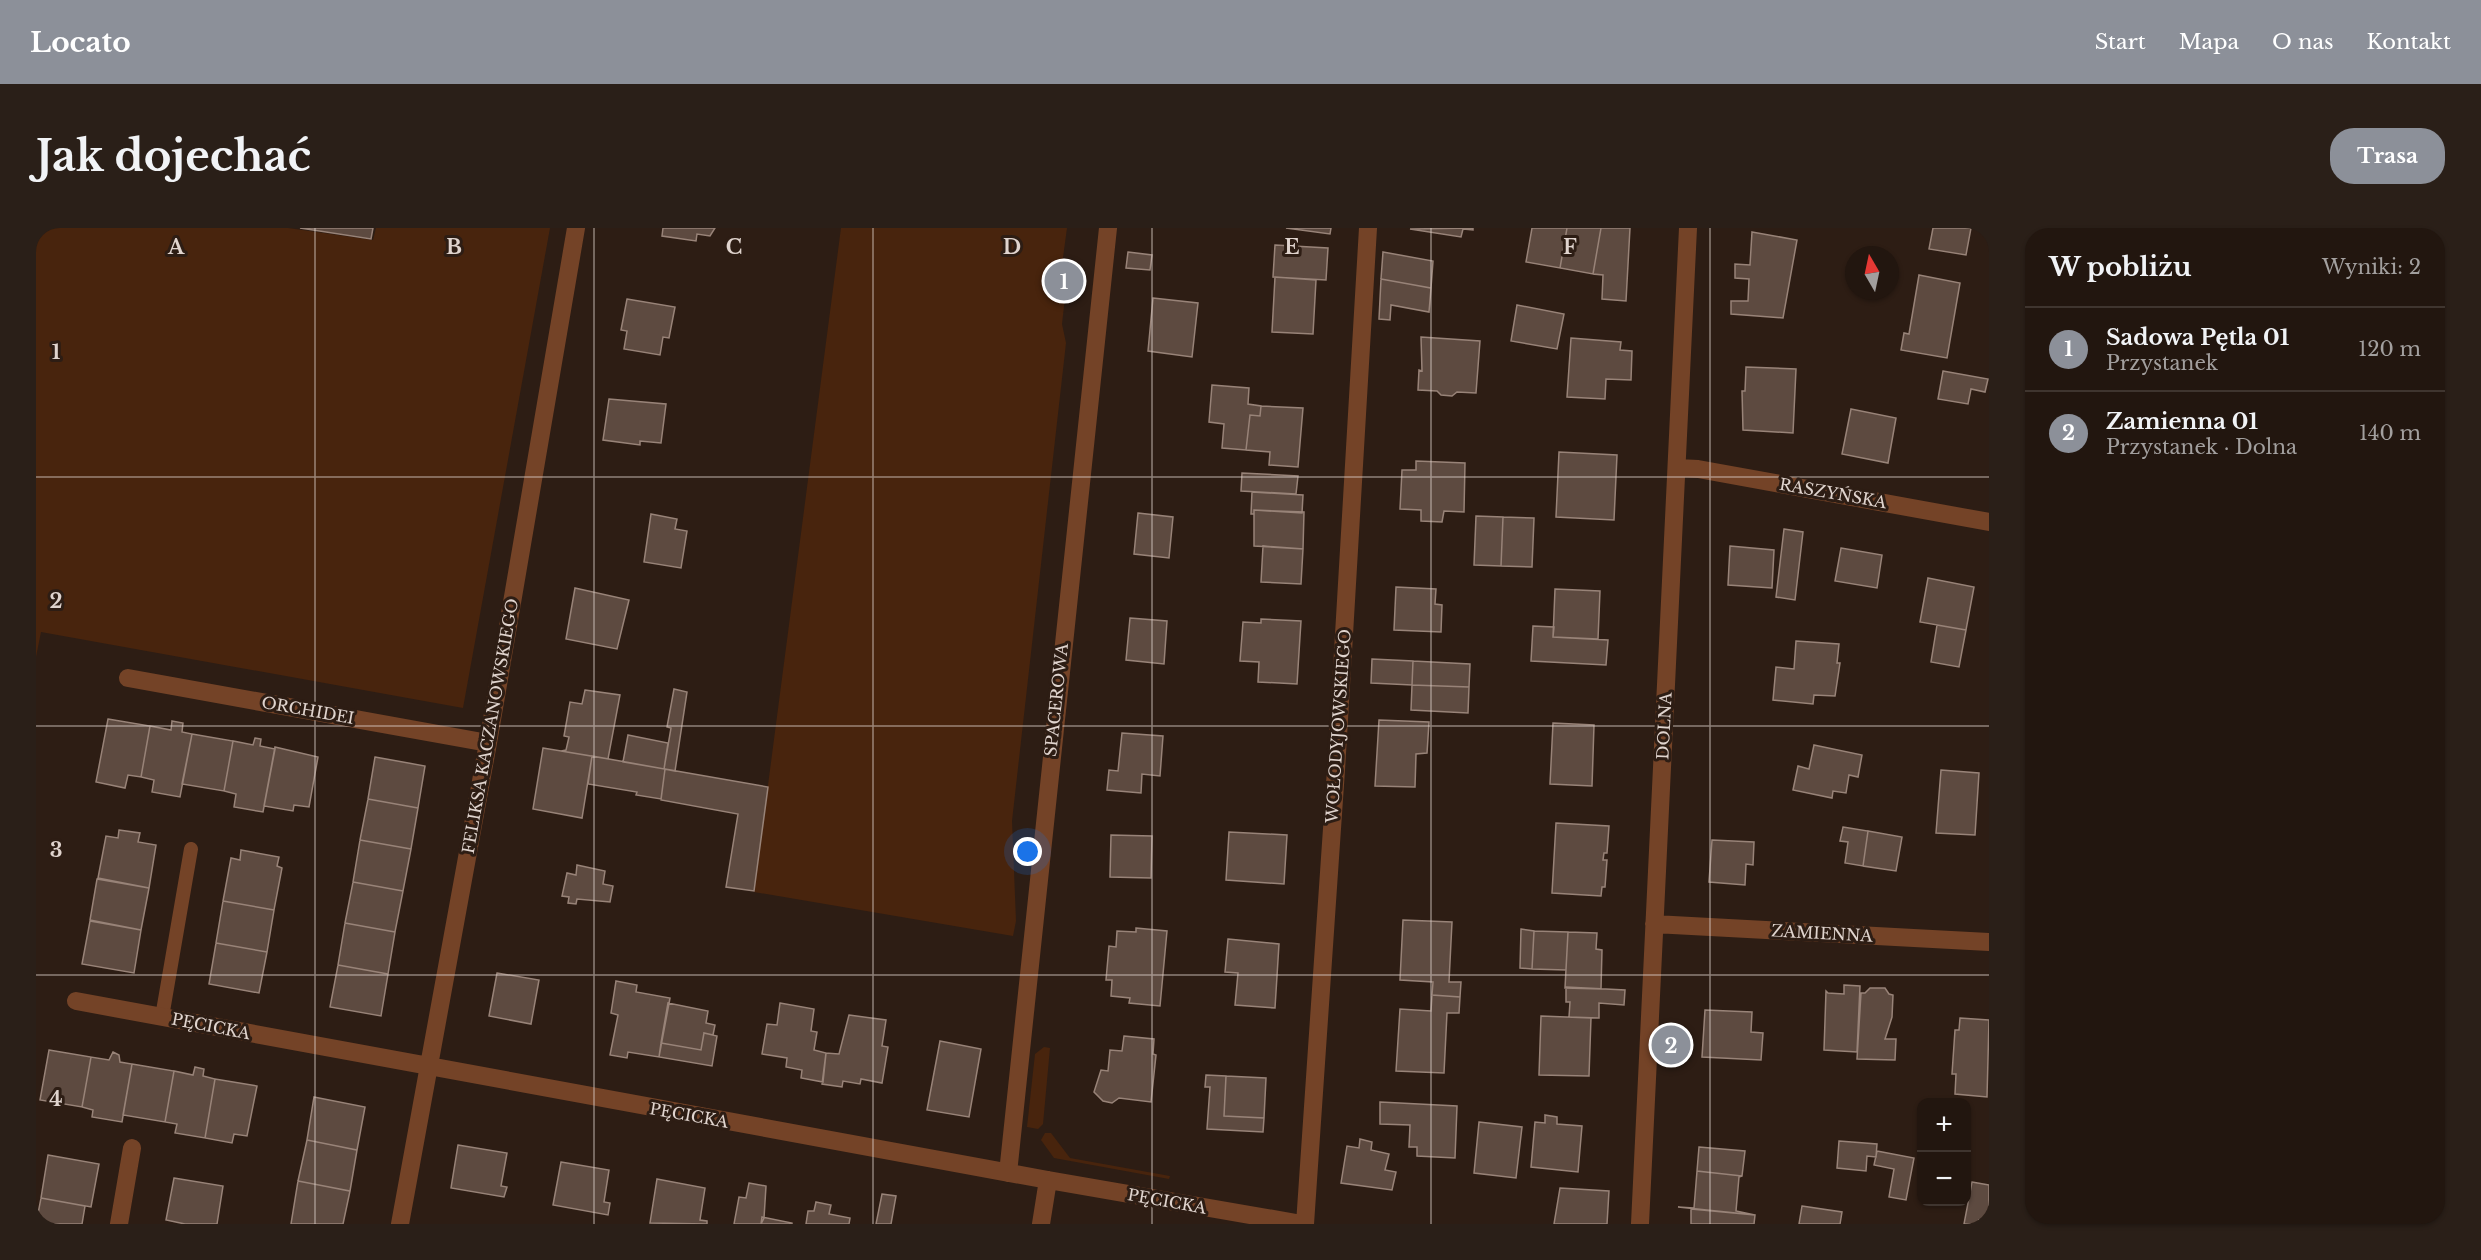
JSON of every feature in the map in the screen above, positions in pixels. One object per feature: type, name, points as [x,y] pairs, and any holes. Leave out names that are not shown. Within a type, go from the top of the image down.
[{"type":"street","name":"FELIKSA KACZANOWSKIEGO","points":[[400,1224],[488,743],[576,228]]},
{"type":"street","name":"SPACEROWA","points":[[1008,1173],[1037,908],[1041,834],[1108,228]]},
{"type":"street","name":"WOŁODYJOWSKIEGO","points":[[1303,1224],[1337,746],[1368,228]]},
{"type":"street","name":"DOLNA","points":[[1640,1224],[1688,228]]},
{"type":"street","name":"RASZYŃSKA","points":[[1677,468],[1698,469],[1989,522]]},
{"type":"street","name":"ORCHIDEI","points":[[128,678],[488,743]]},
{"type":"street","name":"ZAMIENNA","points":[[1654,924],[1989,942]]},
{"type":"street","name":"PĘCICKA","points":[[76,1001],[429,1068],[1303,1224]]},
{"type":"street","points":[[118,1224],[132,1148]]},
{"type":"street","points":[[1041,1224],[1048,1180]]},
{"type":"lane","points":[[162,1017],[191,849]]},
{"type":"shaded area","points":[[36,228],[288,228],[373,240],[376,228],[550,228],[463,708],[41,632],[36,657]]},
{"type":"shaded area","points":[[841,228],[1067,228],[1062,265],[1070,266],[1068,274],[1059,273],[1057,288],[1066,289],[1062,324],[1066,343],[1012,821],[1016,921],[1013,936],[754,892]]},
{"type":"shaded area","points":[[1044,1047],[1050,1048],[1043,1124],[1038,1129],[1027,1127],[1035,1054]]},
{"type":"shaded area","points":[[1045,1133],[1051,1133],[1070,1158],[1170,1176],[1169,1179],[1054,1158],[1041,1140]]},
{"type":"building","points":[[300,228],[373,228],[371,239]]},
{"type":"building","points":[[663,228],[715,228],[710,236],[697,234],[696,241],[662,236]]},
{"type":"building","points":[[1286,228],[1331,228],[1330,234]]},
{"type":"building","points":[[1473,228],[1473,230],[1463,229],[1461,237],[1410,229]]},
{"type":"building","points":[[1532,228],[1567,228],[1560,268],[1526,262]]},
{"type":"building","points":[[1567,228],[1601,228],[1593,274],[1560,268]]},
{"type":"building","points":[[1601,228],[1630,228],[1626,301],[1602,299],[1603,275],[1593,274]]},
{"type":"building","points":[[1933,228],[1971,228],[1966,255],[1929,249]]},
{"type":"building","points":[[1752,232],[1797,240],[1783,318],[1731,314],[1731,301],[1748,301],[1749,279],[1735,278],[1735,264],[1750,265]]},
{"type":"building","points":[[1275,245],[1328,248],[1326,280],[1273,277]]},
{"type":"building","points":[[1128,252],[1152,255],[1150,270],[1126,268]]},
{"type":"building","points":[[1383,252],[1433,261],[1431,288],[1381,279]]},
{"type":"building","points":[[1919,275],[1960,283],[1947,358],[1901,350],[1904,333],[1909,334]]},
{"type":"building","points":[[1275,277],[1316,280],[1313,334],[1272,332]]},
{"type":"building","points":[[1381,279],[1431,288],[1429,312],[1391,305],[1390,320],[1379,319]]},
{"type":"building","points":[[1153,298],[1198,303],[1192,357],[1148,351]]},
{"type":"building","points":[[627,299],[675,307],[669,338],[663,337],[660,355],[624,349],[627,331],[621,330]]},
{"type":"building","points":[[1517,305],[1564,314],[1557,349],[1511,341]]},
{"type":"building","points":[[1421,337],[1480,341],[1476,393],[1457,392],[1452,396],[1441,395],[1437,391],[1418,390],[1419,370],[1422,371]]},
{"type":"building","points":[[1571,338],[1621,342],[1620,350],[1632,351],[1631,380],[1606,379],[1605,399],[1567,397]]},
{"type":"building","points":[[1746,367],[1796,369],[1793,433],[1743,430],[1742,391],[1745,391]]},
{"type":"building","points":[[1943,371],[1988,379],[1985,392],[1971,389],[1968,404],[1938,399]]},
{"type":"building","points":[[1212,385],[1249,388],[1248,404],[1261,406],[1260,416],[1250,415],[1246,450],[1222,448],[1224,424],[1209,422]]},
{"type":"building","points":[[609,399],[666,404],[661,443],[640,441],[640,445],[603,440]]},
{"type":"building","points":[[1261,406],[1303,408],[1298,467],[1269,465],[1270,452],[1246,450],[1250,415],[1260,416]]},
{"type":"building","points":[[1851,409],[1896,418],[1888,463],[1842,454]]},
{"type":"building","points":[[1559,452],[1617,455],[1614,520],[1556,517]]},
{"type":"building","points":[[1416,461],[1465,463],[1464,512],[1444,511],[1442,522],[1421,521],[1421,510],[1400,509],[1402,470],[1416,470]]},
{"type":"building","points":[[1242,473],[1298,476],[1296,494],[1241,491]]},
{"type":"building","points":[[1252,492],[1303,495],[1302,513],[1254,510],[1254,514],[1251,514]]},
{"type":"building","points":[[1254,510],[1304,512],[1303,549],[1254,546]]},
{"type":"building","points":[[1138,513],[1173,517],[1169,558],[1134,554]]},
{"type":"building","points":[[651,514],[677,519],[675,529],[687,531],[681,568],[644,562]]},
{"type":"building","points":[[1476,516],[1503,517],[1501,566],[1474,565]]},
{"type":"building","points":[[1503,517],[1534,518],[1532,567],[1501,566]]},
{"type":"building","points":[[1784,529],[1803,532],[1795,600],[1776,597]]},
{"type":"building","points":[[1263,546],[1303,549],[1301,584],[1261,582]]},
{"type":"building","points":[[1730,546],[1774,550],[1772,588],[1728,585]]},
{"type":"building","points":[[1841,548],[1882,555],[1877,588],[1835,581]]},
{"type":"building","points":[[1928,578],[1974,587],[1966,630],[1920,622]]},
{"type":"building","points":[[1396,587],[1436,589],[1435,604],[1442,605],[1441,632],[1394,630]]},
{"type":"building","points":[[575,588],[629,600],[617,649],[566,639]]},
{"type":"building","points":[[1555,589],[1600,591],[1598,639],[1553,637]]},
{"type":"building","points":[[1130,618],[1167,621],[1164,664],[1126,660]]},
{"type":"building","points":[[1261,619],[1301,621],[1297,684],[1258,682],[1259,662],[1240,661],[1243,622],[1261,623]]},
{"type":"building","points":[[1937,625],[1966,630],[1959,667],[1931,662]]},
{"type":"building","points":[[1533,626],[1554,627],[1553,637],[1608,640],[1606,665],[1531,661]]},
{"type":"building","points":[[1796,641],[1839,644],[1837,663],[1840,663],[1835,696],[1814,695],[1813,704],[1773,700],[1776,667],[1794,669]]},
{"type":"building","points":[[1372,659],[1413,661],[1412,685],[1371,683]]},
{"type":"building","points":[[1413,661],[1470,664],[1469,687],[1412,685]]},
{"type":"building","points":[[1412,685],[1469,687],[1468,713],[1411,710]]},
{"type":"building","points":[[674,689],[687,692],[675,771],[664,769],[671,728],[667,727]]},
{"type":"building","points":[[585,690],[620,695],[608,759],[561,751],[566,750],[569,737],[564,736],[570,702],[582,704]]},
{"type":"building","points":[[108,719],[150,726],[141,777],[128,775],[125,788],[96,782]]},
{"type":"building","points":[[1379,720],[1429,722],[1427,753],[1416,754],[1415,787],[1375,786]]},
{"type":"building","points":[[172,721],[183,723],[182,732],[192,734],[180,797],[152,792],[154,780],[141,777],[150,726],[171,730]]},
{"type":"building","points":[[1553,723],[1594,725],[1592,786],[1550,784]]},
{"type":"building","points":[[1122,733],[1163,736],[1160,776],[1142,774],[1141,793],[1107,790],[1109,770],[1118,771]]},
{"type":"building","points":[[192,734],[233,741],[224,791],[182,784]]},
{"type":"building","points":[[628,735],[668,743],[664,769],[623,762]]},
{"type":"building","points":[[255,738],[261,739],[260,746],[275,749],[263,812],[234,807],[236,794],[224,791],[233,741],[253,745]]},
{"type":"building","points":[[1814,745],[1862,755],[1858,777],[1849,775],[1846,793],[1833,791],[1832,798],[1793,790],[1798,766],[1809,769]]},
{"type":"building","points":[[275,747],[318,757],[309,807],[294,805],[293,811],[264,806]]},
{"type":"building","points":[[543,748],[592,756],[582,818],[533,809]]},
{"type":"building","points":[[592,756],[665,769],[661,799],[636,795],[637,792],[588,784]]},
{"type":"building","points":[[375,757],[425,766],[418,808],[368,799]]},
{"type":"building","points":[[665,769],[768,787],[754,891],[726,887],[738,814],[661,800]]},
{"type":"building","points":[[1941,770],[1979,773],[1975,835],[1936,833]]},
{"type":"building","points":[[368,799],[418,808],[411,849],[360,840]]},
{"type":"building","points":[[1556,823],[1609,826],[1607,853],[1604,853],[1603,860],[1607,860],[1605,887],[1602,887],[1601,896],[1552,893]]},
{"type":"building","points":[[1843,827],[1868,831],[1863,866],[1845,863],[1848,842],[1840,841]]},
{"type":"building","points":[[119,830],[140,833],[138,842],[156,845],[149,888],[98,878],[106,836],[118,838]]},
{"type":"building","points":[[1868,831],[1902,837],[1896,871],[1863,866]]},
{"type":"building","points":[[1229,832],[1287,835],[1284,884],[1226,880]]},
{"type":"building","points":[[1111,835],[1152,836],[1151,878],[1110,877]]},
{"type":"building","points":[[360,840],[411,849],[403,891],[353,882]]},
{"type":"building","points":[[1712,840],[1754,842],[1753,865],[1746,864],[1745,885],[1709,882]]},
{"type":"building","points":[[241,850],[279,857],[277,866],[282,868],[274,910],[223,901],[231,858],[240,860]]},
{"type":"building","points":[[577,865],[605,871],[603,884],[613,886],[610,902],[577,899],[576,904],[568,903],[569,897],[562,896],[567,873],[576,875]]},
{"type":"building","points":[[97,879],[149,888],[141,930],[90,920]]},
{"type":"building","points":[[353,882],[403,891],[395,932],[345,923]]},
{"type":"building","points":[[223,901],[274,910],[267,952],[216,943]]},
{"type":"building","points":[[1403,920],[1452,922],[1449,982],[1461,982],[1460,997],[1432,995],[1433,982],[1400,980]]},
{"type":"building","points":[[90,921],[141,930],[134,973],[82,964]]},
{"type":"building","points":[[345,923],[395,932],[388,974],[338,965]]},
{"type":"building","points":[[1136,928],[1167,931],[1160,1006],[1129,1003],[1130,998],[1111,996],[1112,980],[1106,980],[1109,946],[1116,947],[1117,931],[1136,932]]},
{"type":"building","points":[[1521,929],[1534,931],[1532,969],[1520,968]]},
{"type":"building","points":[[1534,931],[1568,932],[1566,970],[1532,969]]},
{"type":"building","points":[[1568,932],[1597,933],[1596,949],[1602,950],[1601,989],[1565,988]]},
{"type":"building","points":[[1228,939],[1279,944],[1275,1008],[1235,1005],[1238,973],[1225,972]]},
{"type":"building","points":[[216,943],[267,952],[259,993],[209,984]]},
{"type":"building","points":[[338,965],[388,974],[381,1016],[330,1007]]},
{"type":"building","points":[[497,973],[539,980],[531,1024],[489,1016]]},
{"type":"building","points":[[616,981],[637,985],[636,992],[670,998],[659,1057],[628,1052],[627,1058],[610,1055],[618,1015],[611,1013]]},
{"type":"building","points":[[1844,985],[1860,986],[1857,1052],[1824,1050],[1826,991],[1844,994]]},
{"type":"building","points":[[1566,987],[1625,990],[1624,1005],[1599,1003],[1599,1018],[1569,1017],[1570,1002],[1566,1002]]},
{"type":"building","points":[[1870,988],[1885,988],[1889,994],[1893,995],[1892,1017],[1885,1039],[1896,1039],[1895,1060],[1857,1059],[1861,993],[1865,993]]},
{"type":"building","points":[[1432,995],[1460,997],[1459,1013],[1447,1013],[1444,1073],[1396,1071],[1400,1009],[1431,1011]]},
{"type":"building","points":[[668,1003],[708,1011],[706,1023],[715,1025],[713,1035],[704,1033],[701,1050],[661,1043]]},
{"type":"building","points":[[780,1003],[814,1009],[811,1031],[817,1032],[814,1050],[826,1053],[823,1082],[801,1078],[802,1070],[786,1067],[787,1058],[762,1054],[767,1024],[777,1025]]},
{"type":"building","points":[[1705,1010],[1752,1012],[1751,1032],[1763,1033],[1761,1060],[1702,1057]]},
{"type":"building","points":[[849,1015],[886,1020],[882,1046],[888,1047],[882,1083],[861,1079],[860,1084],[843,1081],[842,1087],[822,1084],[826,1053],[839,1054]]},
{"type":"building","points":[[1541,1016],[1591,1018],[1589,1076],[1539,1075]]},
{"type":"building","points":[[1960,1018],[1989,1020],[1987,1097],[1955,1094],[1956,1074],[1952,1074],[1955,1030],[1959,1030]]},
{"type":"building","points":[[704,1033],[717,1036],[712,1066],[659,1057],[661,1043],[701,1050]]},
{"type":"building","points":[[1124,1036],[1154,1039],[1153,1054],[1156,1055],[1151,1102],[1119,1098],[1112,1103],[1103,1101],[1094,1092],[1101,1070],[1108,1071],[1110,1050],[1122,1051]]},
{"type":"building","points":[[940,1041],[981,1049],[969,1117],[927,1110]]},
{"type":"building","points":[[49,1050],[91,1057],[82,1107],[40,1100]]},
{"type":"building","points":[[113,1052],[119,1055],[120,1062],[132,1064],[122,1122],[92,1117],[93,1110],[82,1107],[91,1057],[109,1060]]},
{"type":"building","points":[[132,1064],[174,1071],[165,1122],[123,1115]]},
{"type":"building","points":[[195,1067],[204,1069],[203,1076],[215,1079],[205,1138],[175,1133],[177,1124],[165,1122],[174,1071],[193,1075]]},
{"type":"building","points":[[1206,1075],[1226,1076],[1224,1116],[1264,1118],[1263,1132],[1207,1129],[1210,1087],[1205,1087]]},
{"type":"building","points":[[1226,1076],[1266,1078],[1264,1118],[1224,1116]]},
{"type":"building","points":[[215,1079],[257,1086],[247,1136],[234,1134],[232,1143],[205,1138]]},
{"type":"building","points":[[314,1097],[365,1107],[357,1150],[307,1140]]},
{"type":"building","points":[[1380,1102],[1457,1106],[1455,1158],[1417,1156],[1417,1147],[1409,1147],[1410,1125],[1380,1124]]},
{"type":"building","points":[[1545,1115],[1557,1117],[1557,1124],[1582,1126],[1578,1172],[1531,1167],[1535,1122],[1545,1123]]},
{"type":"building","points":[[1479,1122],[1522,1127],[1516,1178],[1474,1173]]},
{"type":"building","points":[[1360,1139],[1372,1142],[1371,1150],[1389,1154],[1385,1170],[1396,1172],[1392,1190],[1341,1183],[1347,1146],[1359,1148]]},
{"type":"building","points":[[307,1140],[357,1150],[350,1191],[298,1181]]},
{"type":"building","points":[[1839,1141],[1877,1144],[1876,1157],[1867,1156],[1866,1171],[1837,1168]]},
{"type":"building","points":[[458,1145],[507,1153],[501,1186],[507,1187],[504,1197],[451,1188]]},
{"type":"building","points":[[1699,1147],[1745,1151],[1742,1176],[1697,1171]]},
{"type":"building","points":[[1877,1151],[1914,1158],[1906,1200],[1889,1197],[1894,1169],[1874,1165]]},
{"type":"building","points":[[48,1155],[99,1164],[91,1207],[41,1198]]},
{"type":"building","points":[[561,1162],[609,1170],[604,1202],[610,1203],[608,1215],[553,1205]]},
{"type":"building","points":[[1697,1171],[1742,1176],[1739,1177],[1736,1211],[1755,1215],[1678,1207],[1694,1208]]},
{"type":"building","points":[[174,1178],[223,1186],[217,1224],[185,1224],[166,1220]]},
{"type":"building","points":[[657,1179],[705,1188],[700,1220],[707,1221],[707,1224],[650,1223]]},
{"type":"building","points":[[298,1181],[350,1191],[343,1224],[291,1224]]},
{"type":"building","points":[[1972,1182],[1989,1185],[1989,1221],[1979,1220],[1979,1224],[1964,1224],[1967,1206],[1971,1206]]},
{"type":"building","points":[[749,1183],[766,1186],[764,1218],[761,1224],[734,1224],[739,1197],[746,1198]]},
{"type":"building","points":[[1560,1188],[1609,1191],[1607,1224],[1554,1224]]},
{"type":"building","points":[[882,1194],[896,1196],[891,1224],[876,1224]]},
{"type":"building","points":[[41,1198],[85,1206],[82,1224],[36,1224]]},
{"type":"building","points":[[816,1202],[831,1205],[829,1214],[850,1218],[849,1224],[806,1224],[808,1211],[814,1211]]},
{"type":"building","points":[[1802,1206],[1842,1212],[1840,1224],[1799,1224]]},
{"type":"building","points":[[1691,1209],[1755,1215],[1754,1224],[1691,1224]]},
{"type":"building","points":[[762,1217],[792,1223],[792,1224],[761,1224]]},
{"type":"place","name":"Sadowa Pętla 01","points":[[1064,281]]},
{"type":"place","name":"Zamienna 01","points":[[1671,1045]]}]
